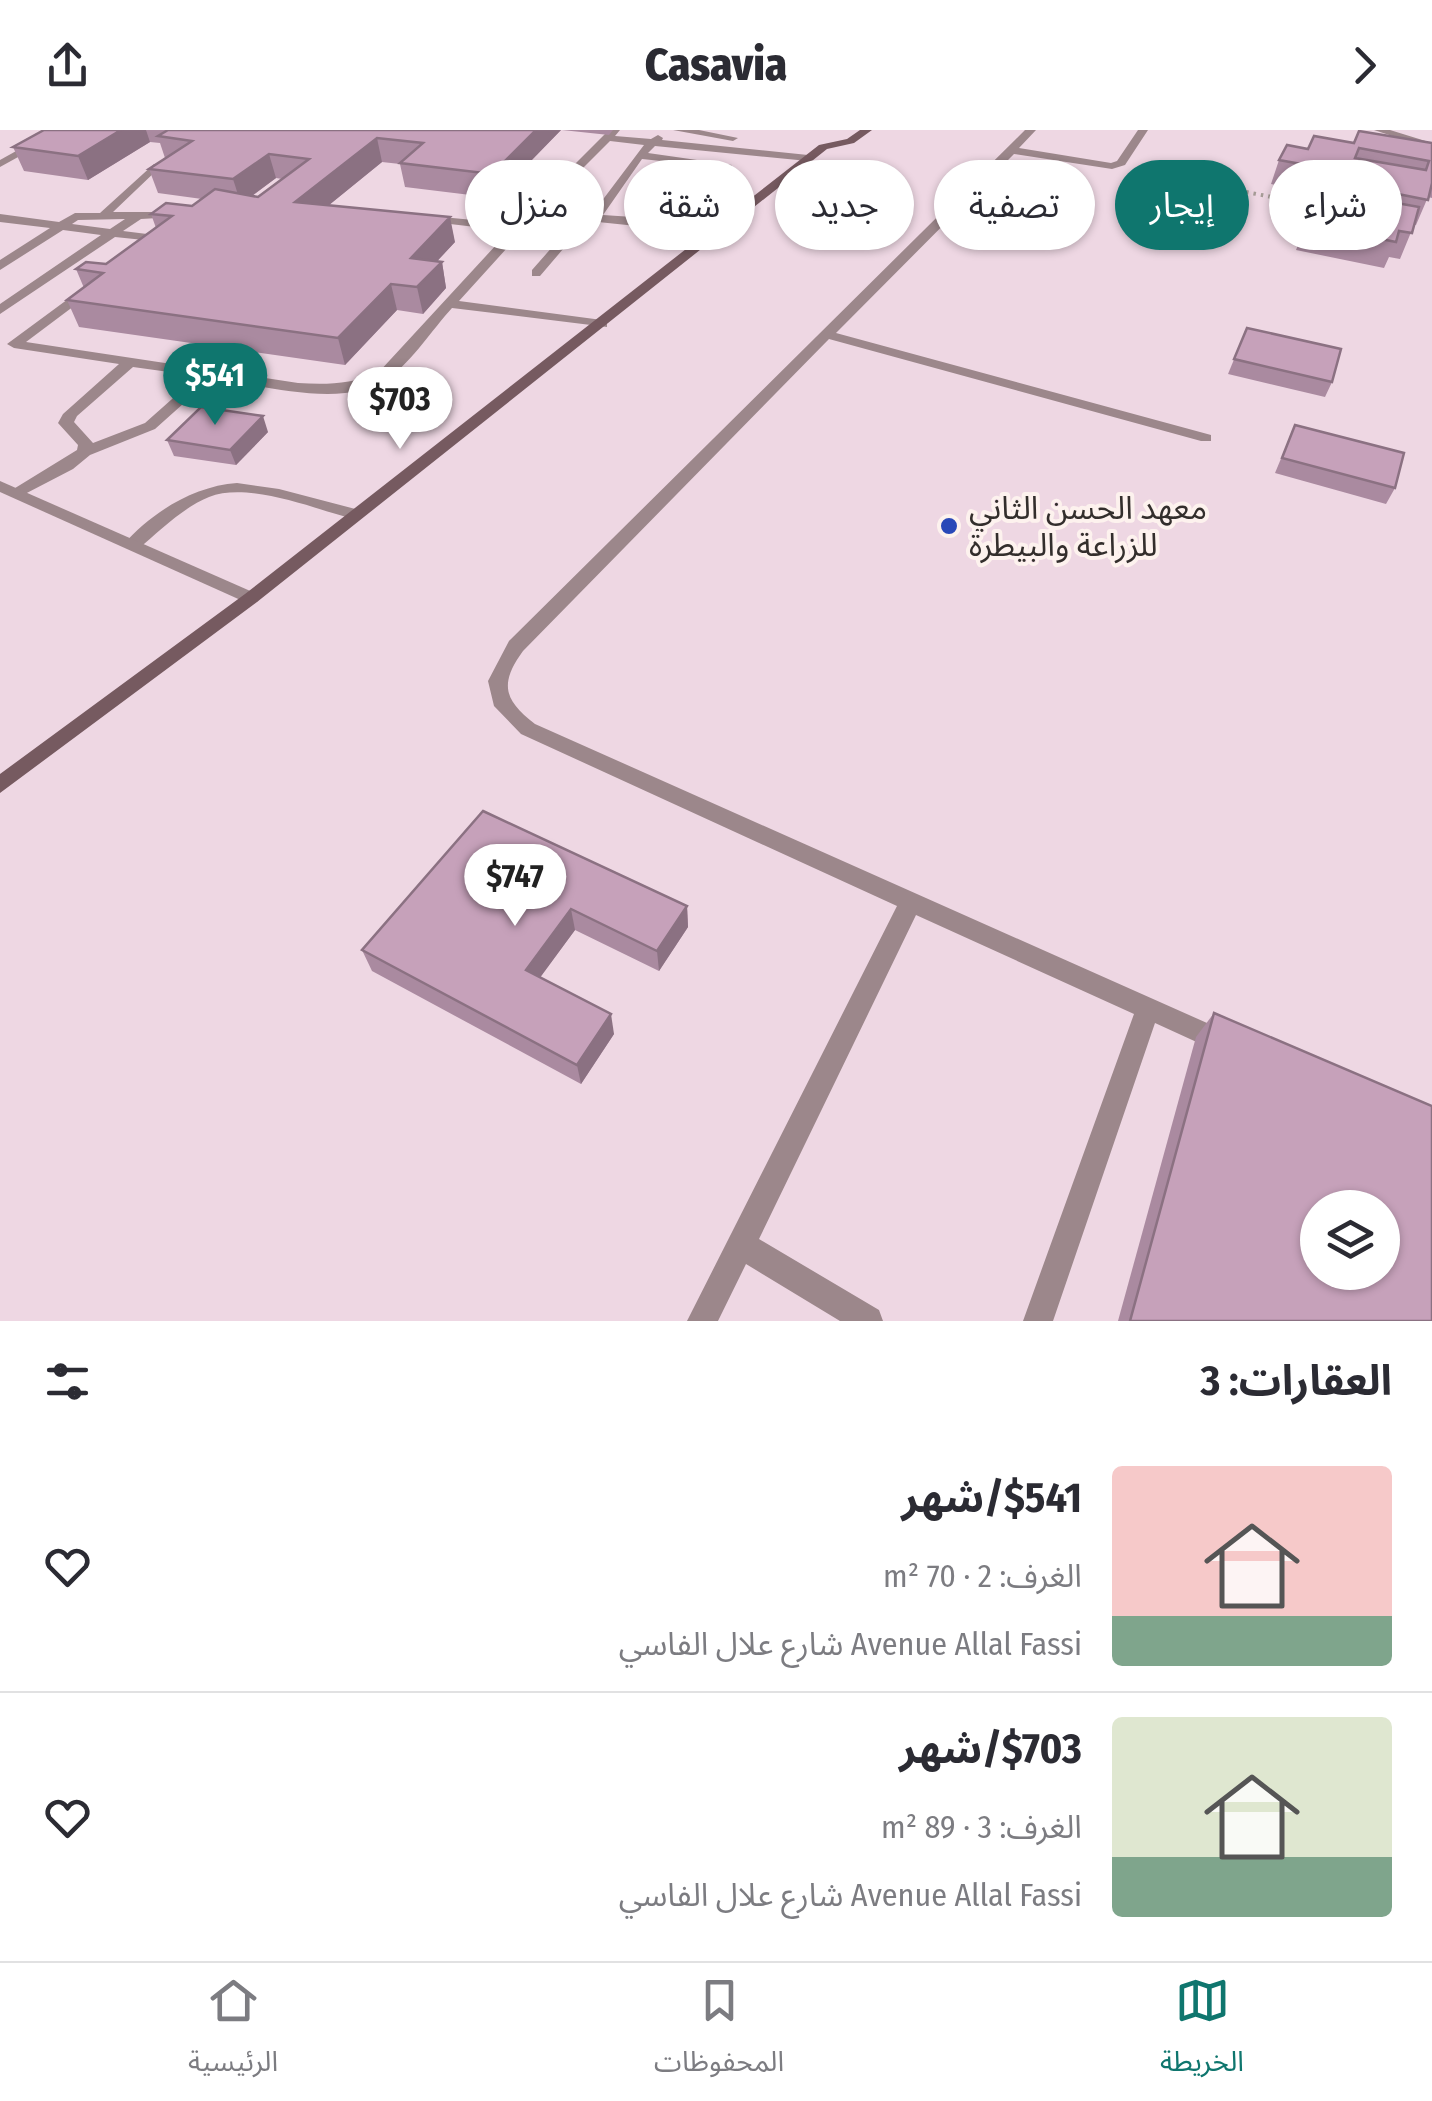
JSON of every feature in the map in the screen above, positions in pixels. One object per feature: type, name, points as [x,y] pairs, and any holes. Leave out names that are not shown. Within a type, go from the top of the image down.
[{"type":"street","points":[[0,150],[36,130]]},
{"type":"street","points":[[0,164],[62,130]]},
{"type":"street","points":[[604,200],[639,156],[667,130]]},
{"type":"street","points":[[678,130],[820,146]]},
{"type":"street","points":[[586,160],[612,134],[652,143],[820,146],[850,140],[866,130]]},
{"type":"street","points":[[1030,130],[828,335],[668,486],[516,646],[503,662],[497,681],[499,700],[510,716],[528,729],[1237,1048]]},
{"type":"street","points":[[1011,150],[1112,166],[1122,163],[1143,130]]},
{"type":"street","points":[[1379,130],[1432,146]]},
{"type":"street","points":[[0,785],[251,598],[602,324],[820,146]]},
{"type":"street","points":[[604,222],[641,226],[667,221],[726,165],[639,156]]},
{"type":"street","points":[[102,216],[154,167]]},
{"type":"street","points":[[0,208],[115,234],[159,239]]},
{"type":"street","points":[[0,310],[140,214]]},
{"type":"street","points":[[0,218],[70,222],[102,216],[186,214],[135,258]]},
{"type":"street","points":[[404,215],[465,222]]},
{"type":"street","points":[[0,266],[70,222]]},
{"type":"street","points":[[14,344],[336,390],[368,384],[384,376],[498,250]]},
{"type":"street","points":[[536,273],[559,250]]},
{"type":"street","points":[[0,353],[105,279]]},
{"type":"street","points":[[452,304],[602,324]]},
{"type":"street","points":[[828,335],[1206,438]]},
{"type":"street","points":[[85,452],[86,444],[66,423],[70,414],[130,362]]},
{"type":"street","points":[[7,489],[67,466],[85,452],[150,426],[209,372]]},
{"type":"street","points":[[132,544],[191,500],[223,488],[256,491],[356,515]]},
{"type":"street","points":[[7,489],[251,598]]},
{"type":"street","points":[[702,1321],[911,902]]},
{"type":"street","points":[[1038,1321],[1148,1008]]},
{"type":"street","points":[[741,1245],[868,1321]]},
{"type":"path","points":[[1112,166],[1269,196]]},
{"type":"shaded area","name":"معهد الحسن الثاني للزراعة والبيطرة","points":[[0,130],[1432,130],[1432,1321],[0,1321]]},
{"type":"building","points":[[44,130],[121,130],[78,156],[13,147]]},
{"type":"building","points":[[168,130],[536,130],[506,160],[465,160],[465,171],[400,163],[423,143],[377,138],[295,202],[450,217],[411,258],[442,262],[417,287],[391,284],[338,338],[67,300],[103,273],[76,269],[86,262],[106,264],[172,216],[151,214],[166,203],[192,206],[215,189],[258,197],[309,159],[269,154],[233,179],[149,169],[192,141],[158,136]]},
{"type":"building","points":[[1359,131],[1432,143],[1428,200],[1402,195],[1402,166],[1426,170],[1429,161],[1359,148],[1355,158],[1367,160],[1279,160],[1287,145],[1308,149],[1314,136],[1354,143]]},
{"type":"building","points":[[1402,204],[1419,207],[1412,233],[1402,231]]},
{"type":"building","points":[[1247,328],[1341,349],[1332,382],[1234,359]]},
{"type":"building","points":[[201,407],[263,416],[230,450],[167,440]]},
{"type":"building","points":[[1295,425],[1404,453],[1395,488],[1282,458]]},
{"type":"building","points":[[483,811],[687,906],[657,951],[571,909],[526,970],[611,1014],[577,1065],[362,950]]},
{"type":"building","points":[[1214,1013],[1432,1106],[1432,1321],[1130,1321]]},
{"type":"place","name":"معهد الحسن الثاني للزراعة والبيطرة","points":[[949,526]]}]
